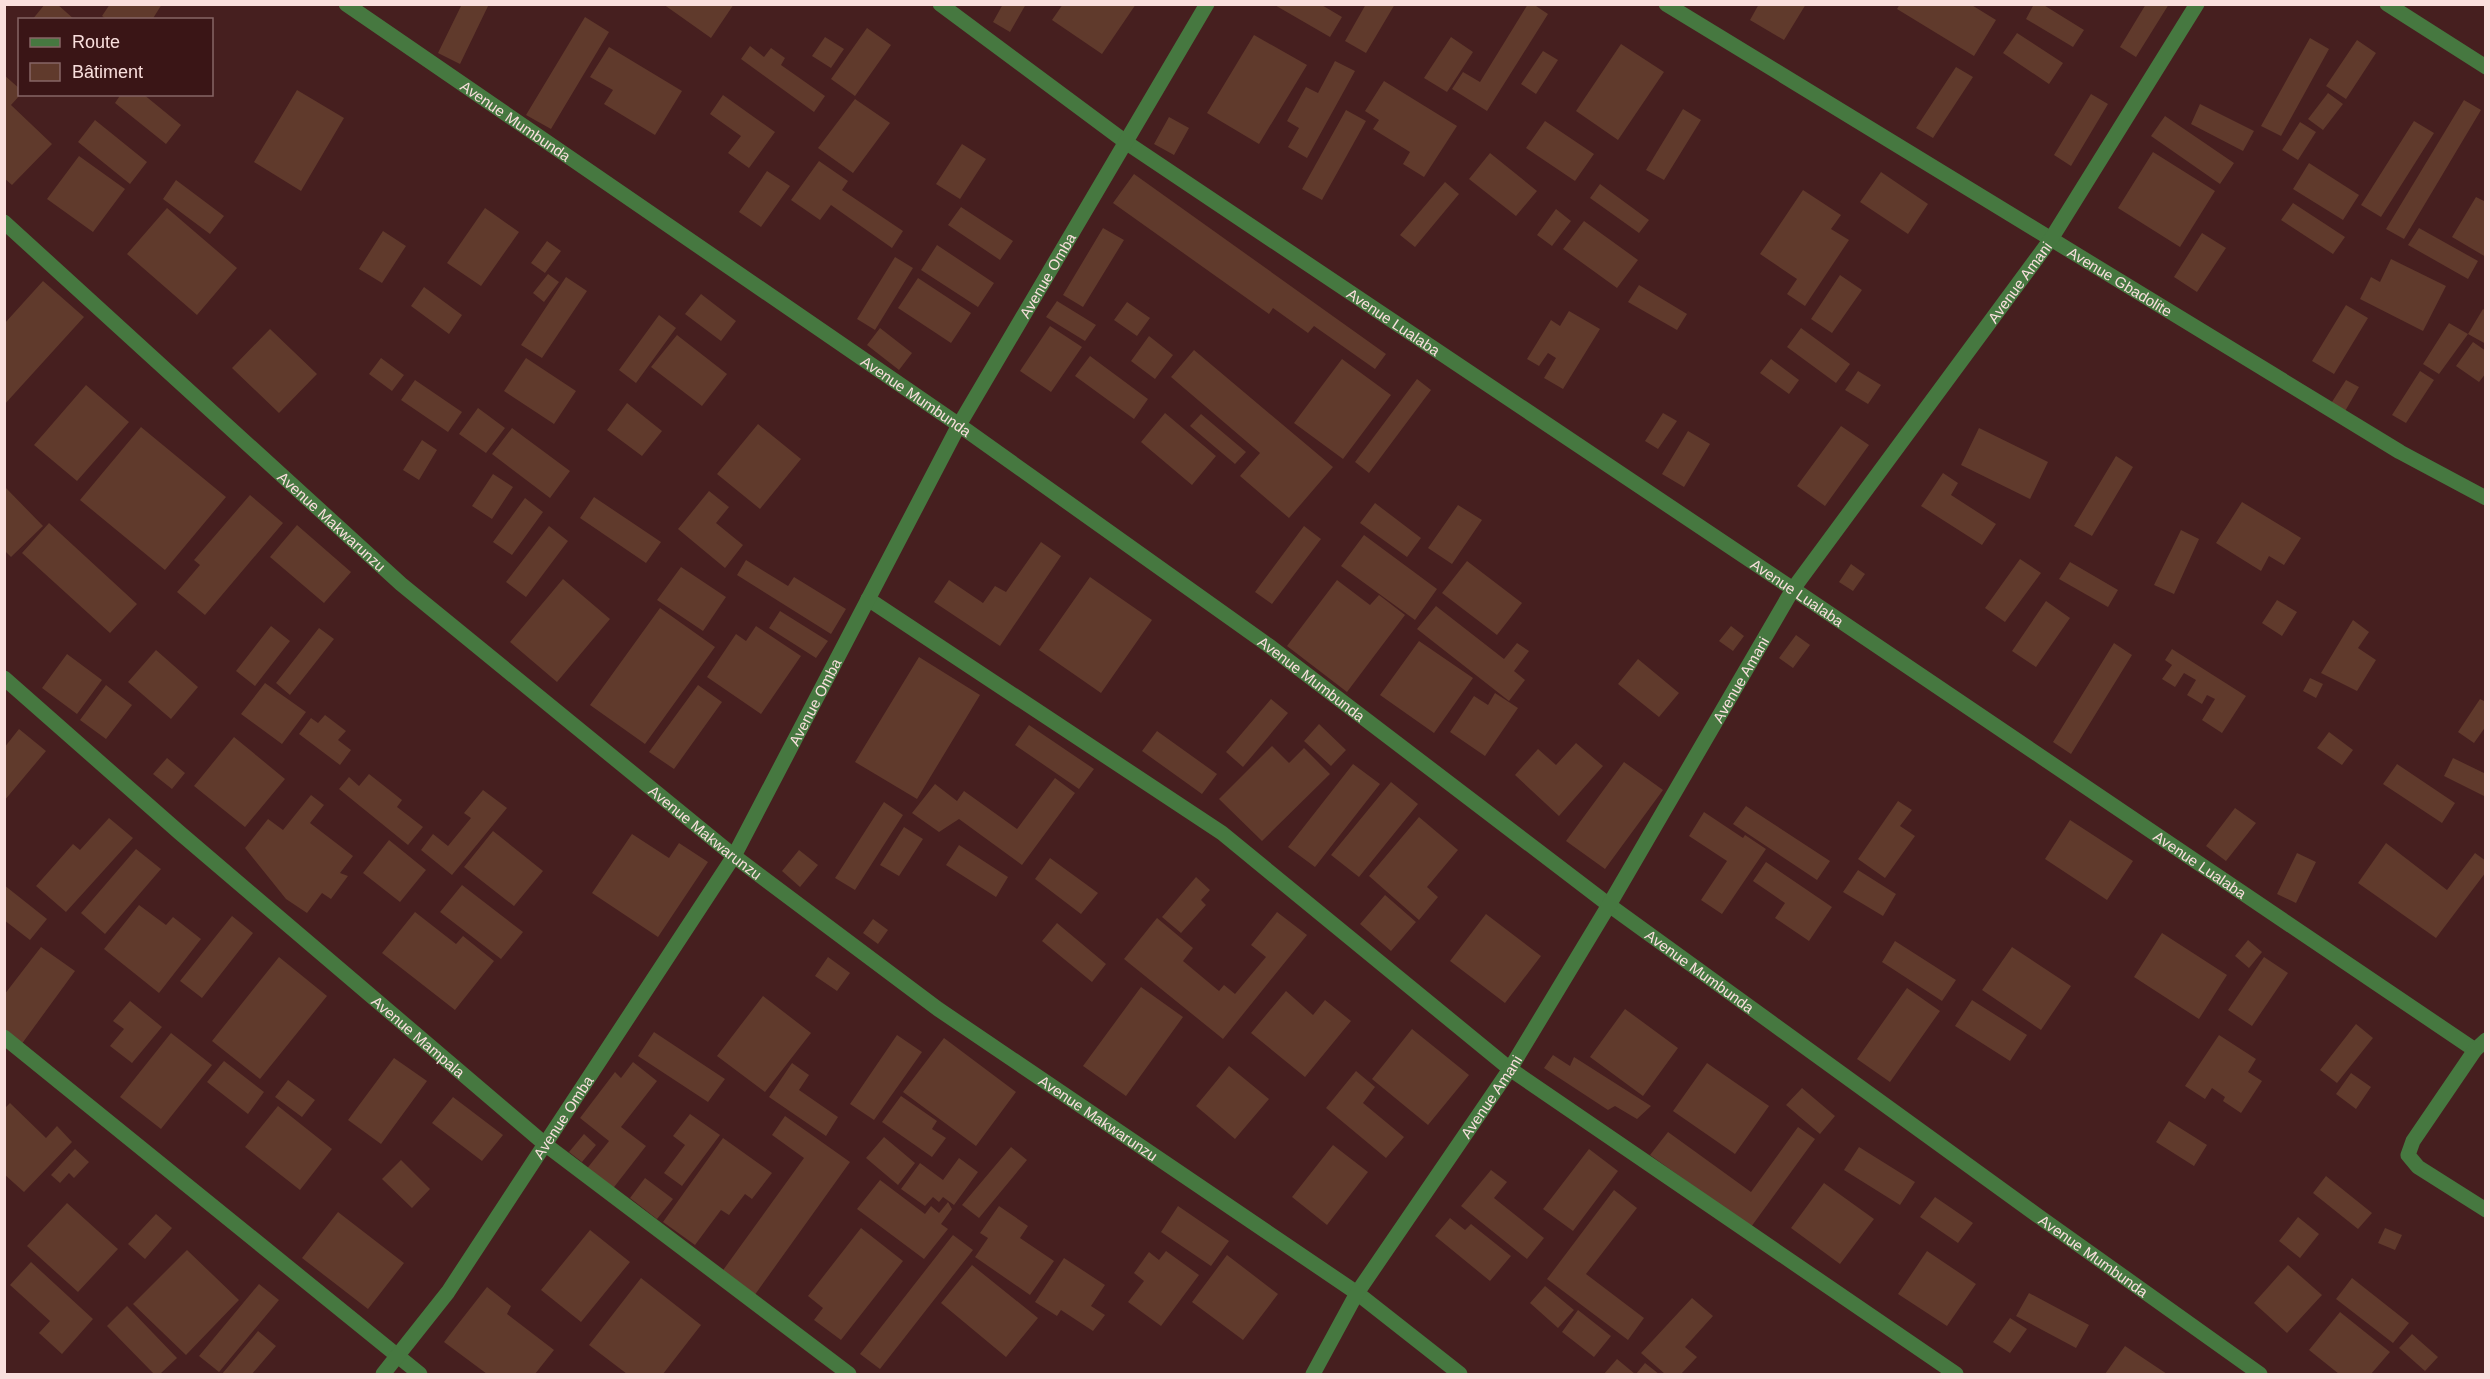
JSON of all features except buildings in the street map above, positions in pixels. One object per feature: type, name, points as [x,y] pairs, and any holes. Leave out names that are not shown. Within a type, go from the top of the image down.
[{"type":"street","name":"Avenue Mumbunda","points":[[346,4],[959,425],[1268,645],[1609,905],[2260,1374]]},
{"type":"street","name":"Avenue Lualaba","points":[[939,4],[1127,143],[2480,1045],[2413,1141],[2408,1155],[2418,1167],[2486,1210]]},
{"type":"street","name":"Avenue Omba","points":[[382,1374],[448,1292],[734,856],[959,425],[1207,4]]},
{"type":"street","name":"Avenue Gbadolite","points":[[1666,4],[2400,452],[2486,498]]},
{"type":"street","name":"Avenue Amani","points":[[1313,1374],[1356,1293],[1510,1069],[1609,905],[1793,589],[2051,239],[2197,4]]},
{"type":"street","points":[[2387,4],[2486,67]]},
{"type":"street","name":"Avenue Makwarunzu","points":[[4,222],[401,585],[734,856],[938,1009],[1356,1293],[1460,1374]]},
{"type":"street","points":[[868,599],[1222,833],[1510,1069],[1956,1374]]},
{"type":"street","name":"Avenue Mampala","points":[[4,678],[546,1145],[849,1374]]},
{"type":"street","points":[[4,1037],[420,1374]]}]
